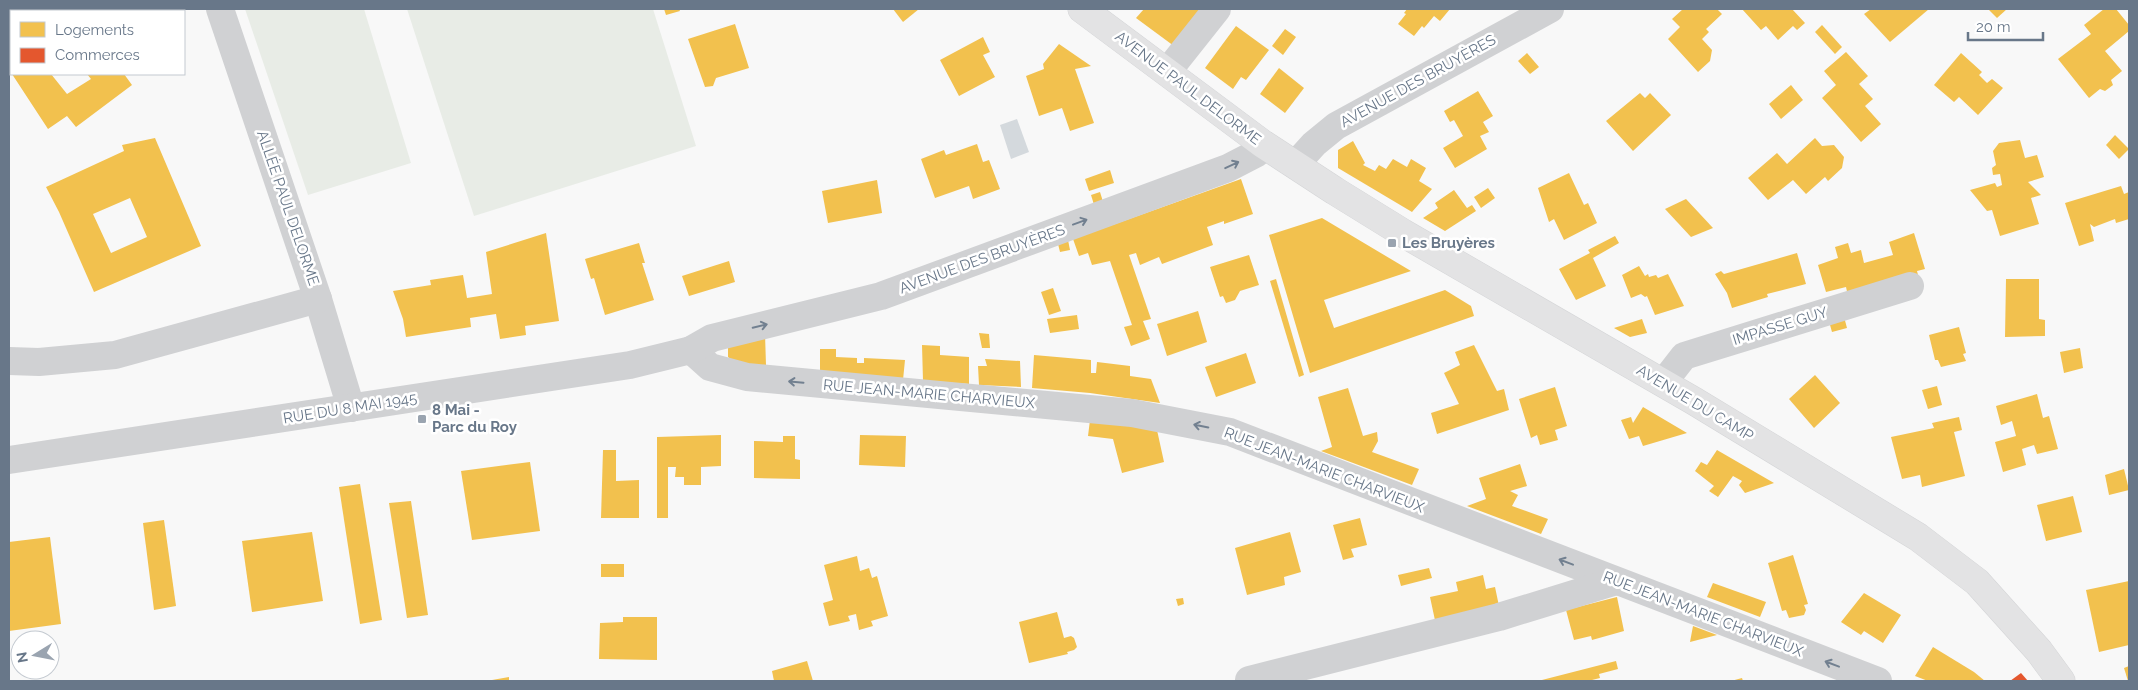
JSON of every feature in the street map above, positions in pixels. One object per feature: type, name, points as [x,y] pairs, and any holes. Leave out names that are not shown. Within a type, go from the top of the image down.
[{"type":"main road","name":"AVENUE PAUL DELORME","points":[[1082,9],[1295,165]]},
{"type":"main road","name":"AVENUE DU CAMP","points":[[1295,165],[1403,234],[1663,383],[1918,538],[1977,582],[2039,651],[2061,681]]},
{"type":"street","name":"ALLÉE PAUL DELORME","points":[[220,9],[318,299],[350,408]]},
{"type":"street","points":[[1167,72],[1217,9]]},
{"type":"street","name":"AVENUE DES BRUYÈRES","points":[[1295,165],[1314,144],[1336,126],[1550,9]]},
{"type":"street","name":"AVENUE DES BRUYÈRES","points":[[690,350],[712,338],[881,296],[1228,168],[1257,153],[1264,144]]},
{"type":"street","name":"IMPASSE GUY","points":[[1663,383],[1684,356],[1910,286]]},
{"type":"street","points":[[9,361],[56,360],[115,355],[318,299]]},
{"type":"street","name":"RUE DU 8 MAI 1945","points":[[9,460],[630,364],[690,350]]},
{"type":"street","name":"RUE JEAN-MARIE CHARVIEUX","points":[[690,350],[710,367],[747,377],[1132,413],[1230,432],[1878,681]]},
{"type":"street","points":[[1249,680],[1499,617],[1616,581]]},
{"type":"shaded area","points":[[245,9],[364,9],[411,163],[308,195]]},
{"type":"shaded area","points":[[407,9],[653,9],[696,146],[474,216]]},
{"type":"shaded area","points":[[1017,119],[1029,152],[1011,159],[1000,125]]},
{"type":"building: Logements","points":[[664,9],[679,9],[680,11],[666,15]]},
{"type":"building: Logements","points":[[893,9],[919,9],[903,22]]},
{"type":"building: Logements","points":[[1144,9],[1210,9],[1178,49],[1136,18]]},
{"type":"building: Logements","points":[[1407,9],[1450,9],[1440,21],[1434,16],[1414,36],[1398,24],[1406,14],[1404,13]]},
{"type":"building: Logements","points":[[1683,9],[1717,9],[1722,14],[1706,29],[1709,32],[1702,39],[1712,50],[1710,61],[1698,72],[1668,39],[1680,27],[1672,19]]},
{"type":"building: Logements","points":[[1742,9],[1792,9],[1805,23],[1797,30],[1793,26],[1778,40],[1766,26],[1761,30]]},
{"type":"building: Logements","points":[[1871,9],[1929,9],[1890,42],[1864,14]]},
{"type":"building: Logements","points":[[1988,9],[2007,9],[1997,18]]},
{"type":"building: Logements","points":[[2104,9],[2116,9],[2129,25],[2129,31],[2105,51],[2122,71],[2111,80],[2113,85],[2105,91],[2100,89],[2089,98],[2058,59],[2091,34],[2084,25]]},
{"type":"building: Logements","points":[[735,24],[749,68],[716,78],[713,86],[705,87],[688,39]]},
{"type":"building: Logements","points":[[1822,25],[1842,47],[1835,54],[1815,32]]},
{"type":"building: Logements","points":[[1236,26],[1269,50],[1246,80],[1241,77],[1233,89],[1205,68]]},
{"type":"building: Logements","points":[[1285,29],[1296,37],[1283,55],[1272,46]]},
{"type":"building: Logements","points":[[983,37],[990,52],[983,55],[995,77],[959,96],[940,60]]},
{"type":"building: Logements","points":[[1059,44],[1091,66],[1075,69],[1094,123],[1070,131],[1062,108],[1039,116],[1026,76],[1044,69],[1043,64]]},
{"type":"building: Logements","points":[[10,46],[10,72],[9,70]]},
{"type":"building: Logements","points":[[1846,52],[1868,76],[1859,84],[1873,99],[1865,106],[1881,124],[1861,142],[1822,98],[1836,85],[1824,71]]},
{"type":"building: Logements","points":[[1527,53],[1539,67],[1530,74],[1518,61]]},
{"type":"building: Logements","points":[[1961,53],[1982,72],[1979,75],[1987,83],[1992,79],[2003,88],[1978,115],[1959,97],[1954,102],[1934,85]]},
{"type":"building: Logements","points":[[1279,68],[1304,88],[1285,113],[1260,94]]},
{"type":"building: Logements","points":[[13,75],[52,75],[67,94],[91,79],[88,75],[125,75],[132,85],[76,127],[67,116],[48,129]]},
{"type":"building: Logements","points":[[1791,85],[1803,100],[1781,119],[1769,104]]},
{"type":"building: Logements","points":[[1478,91],[1493,116],[1483,122],[1489,132],[1480,136],[1487,149],[1455,168],[1443,148],[1463,136],[1454,120],[1450,122],[1444,111]]},
{"type":"building: Logements","points":[[1640,93],[1645,98],[1650,93],[1671,115],[1633,151],[1606,121]]},
{"type":"building: Logements","points":[[2115,135],[2129,149],[2119,159],[2106,145]]},
{"type":"building: Logements","points":[[155,138],[201,246],[94,292],[46,187],[124,151],[122,145]],"holes":[[[130,198],[147,237],[111,253],[93,214]]]},
{"type":"building: Logements","points":[[1815,138],[1822,146],[1834,145],[1844,157],[1842,168],[1828,181],[1825,177],[1806,194],[1793,180],[1768,200],[1748,178],[1777,153],[1787,164]]},
{"type":"building: Logements","points":[[2020,140],[2025,158],[2037,155],[2044,177],[2028,182],[2041,195],[2031,198],[2039,224],[2000,236],[1992,210],[1987,211],[1970,190],[1995,183],[1997,187],[2002,185],[2000,174],[1993,175],[1992,168],[1996,165],[1993,151],[1999,143]]},
{"type":"building: Logements","points":[[1353,141],[1365,163],[1363,165],[1375,171],[1379,165],[1386,169],[1393,159],[1407,167],[1411,159],[1426,168],[1419,181],[1432,189],[1412,212],[1338,168],[1338,150]]},
{"type":"building: Logements","points":[[977,144],[983,162],[989,160],[1000,189],[973,199],[969,186],[935,198],[921,159],[944,150],[946,155]]},
{"type":"building: Logements","points":[[1110,170],[1114,183],[1089,191],[1085,179]]},
{"type":"building: Logements","points":[[1569,173],[1584,205],[1588,203],[1597,223],[1564,240],[1554,219],[1549,222],[1538,188]]},
{"type":"building: Logements","points":[[1241,179],[1253,214],[1224,224],[1224,221],[1207,227],[1213,245],[1162,264],[1159,257],[1140,265],[1136,253],[1129,255],[1151,319],[1143,321],[1150,339],[1131,346],[1124,327],[1132,325],[1110,261],[1092,265],[1088,253],[1079,256],[1073,239]]},
{"type":"building: Logements","points":[[877,180],[882,213],[828,223],[822,191]]},
{"type":"building: Logements","points":[[2121,186],[2124,194],[2129,192],[2129,219],[2116,223],[2115,219],[2094,227],[2090,224],[2094,241],[2079,246],[2065,203]]},
{"type":"building: Logements","points":[[1488,188],[1495,198],[1481,208],[1474,197]]},
{"type":"building: Logements","points":[[1454,190],[1467,208],[1472,205],[1476,211],[1445,231],[1423,218],[1438,208],[1435,203]]},
{"type":"building: Logements","points":[[1100,192],[1104,205],[1095,208],[1091,195]]},
{"type":"building: Logements","points":[[1686,199],[1713,228],[1691,237],[1665,209]]},
{"type":"building: Logements","points":[[1322,218],[1411,271],[1324,300],[1334,328],[1445,290],[1471,306],[1474,316],[1310,373],[1269,235]]},
{"type":"building: Logements","points":[[546,233],[559,321],[525,326],[526,335],[500,339],[496,314],[470,318],[471,327],[406,337],[403,319],[393,291],[431,285],[430,280],[463,275],[467,298],[492,294],[486,252]]},
{"type":"building: Logements","points":[[1914,233],[1925,269],[1917,271],[1918,275],[1848,296],[1846,287],[1826,292],[1818,265],[1838,258],[1835,247],[1848,243],[1851,253],[1861,250],[1864,263],[1893,255],[1889,242]]},
{"type":"building: Logements","points":[[1615,236],[1619,243],[1593,258],[1606,286],[1576,300],[1559,269],[1590,253],[1588,250]]},
{"type":"building: Logements","points":[[1068,240],[1070,250],[1060,252],[1058,244]]},
{"type":"building: Logements","points":[[639,243],[645,263],[642,263],[654,300],[605,315],[594,278],[591,279],[585,259]]},
{"type":"building: Logements","points":[[1797,253],[1806,284],[1767,294],[1768,297],[1732,308],[1727,293],[1715,274],[1721,271],[1724,274]]},
{"type":"building: Logements","points":[[1249,255],[1259,285],[1240,291],[1235,300],[1226,303],[1223,296],[1220,297],[1210,267]]},
{"type":"building: Logements","points":[[729,261],[735,282],[689,296],[682,276]]},
{"type":"building: Logements","points":[[1639,266],[1645,276],[1648,274],[1649,277],[1656,275],[1658,278],[1668,274],[1684,306],[1655,315],[1647,296],[1645,297],[1641,294],[1631,298],[1622,275]]},
{"type":"building: Logements","points":[[1276,279],[1304,375],[1299,377],[1270,281]]},
{"type":"building: Logements","points":[[2006,279],[2039,279],[2039,319],[2045,320],[2045,336],[2005,337]]},
{"type":"building: Logements","points":[[1053,288],[1061,311],[1049,315],[1041,292]]},
{"type":"building: Logements","points":[[1198,311],[1207,342],[1167,356],[1157,324]]},
{"type":"building: Logements","points":[[1843,313],[1847,328],[1832,332],[1828,318]]},
{"type":"building: Logements","points":[[1077,315],[1079,329],[1050,333],[1047,319]]},
{"type":"building: Logements","points":[[1642,319],[1647,333],[1630,337],[1614,328]]},
{"type":"building: Logements","points":[[1959,327],[1966,353],[1963,354],[1966,361],[1941,367],[1938,360],[1935,360],[1929,335]]},
{"type":"building: Logements","points":[[765,333],[766,366],[734,362],[728,357],[728,345]]},
{"type":"building: Logements","points":[[979,333],[989,334],[990,348],[982,348]]},
{"type":"building: Logements","points":[[922,345],[940,346],[940,355],[969,357],[969,384],[923,381]]},
{"type":"building: Logements","points":[[1474,345],[1497,391],[1504,389],[1509,410],[1437,434],[1431,413],[1459,404],[1444,373],[1460,365],[1455,352]]},
{"type":"building: Logements","points":[[2080,348],[2083,368],[2064,373],[2060,352]]},
{"type":"building: Logements","points":[[820,349],[836,349],[836,357],[857,358],[857,363],[864,363],[864,358],[905,360],[903,380],[820,374]]},
{"type":"building: Logements","points":[[1246,353],[1256,383],[1216,397],[1205,367]]},
{"type":"building: Logements","points":[[1034,355],[1091,360],[1091,373],[1096,373],[1097,362],[1130,366],[1130,376],[1151,379],[1160,403],[1090,393],[1032,388]]},
{"type":"building: Logements","points":[[985,359],[1020,361],[1021,387],[979,385],[978,366],[987,366]]},
{"type":"building: Logements","points":[[1815,375],[1840,403],[1814,428],[1789,399]]},
{"type":"building: Logements","points":[[1937,386],[1942,405],[1928,409],[1922,390]]},
{"type":"building: Logements","points":[[1555,387],[1567,426],[1555,430],[1558,440],[1540,445],[1537,435],[1531,438],[1519,399]]},
{"type":"building: Logements","points":[[1348,388],[1363,436],[1377,432],[1378,441],[1372,452],[1419,469],[1412,485],[1321,451],[1332,447],[1318,397]]},
{"type":"building: Logements","points":[[2037,394],[2043,418],[2049,416],[2058,449],[2037,454],[2034,445],[2022,449],[2026,465],[2003,472],[1995,442],[2016,436],[2012,421],[2001,425],[1996,406]]},
{"type":"building: Logements","points":[[1643,407],[1687,433],[1643,446],[1639,436],[1629,439],[1621,420],[1631,417],[1633,423]]},
{"type":"building: Logements","points":[[1959,417],[1962,430],[1954,432],[1965,476],[1922,487],[1920,475],[1902,479],[1891,437],[1934,428],[1932,423]]},
{"type":"building: Logements","points":[[1090,420],[1157,430],[1164,462],[1122,473],[1113,439],[1088,436]]},
{"type":"building: Logements","points":[[721,435],[721,466],[701,467],[701,485],[684,485],[684,477],[675,477],[676,467],[668,467],[668,518],[657,518],[657,437]]},
{"type":"building: Logements","points":[[860,435],[906,436],[905,467],[859,465]]},
{"type":"building: Logements","points":[[783,436],[795,436],[795,459],[800,460],[800,479],[754,478],[754,441],[783,442]]},
{"type":"building: Logements","points":[[603,450],[616,450],[616,481],[639,480],[639,518],[601,518]]},
{"type":"building: Logements","points":[[1717,450],[1774,483],[1745,493],[1739,485],[1742,481],[1733,476],[1718,497],[1709,491],[1714,486],[1695,471],[1701,462],[1707,465]]},
{"type":"building: Logements","points":[[530,462],[540,531],[472,540],[461,471]]},
{"type":"building: Logements","points":[[1520,464],[1527,486],[1510,491],[1518,495],[1512,506],[1548,519],[1541,534],[1467,506],[1486,499],[1479,478]]},
{"type":"building: Logements","points":[[2124,469],[2129,490],[2109,495],[2105,475]]},
{"type":"building: Logements","points":[[360,484],[382,620],[360,624],[339,487]]},
{"type":"building: Logements","points":[[2073,496],[2082,532],[2046,541],[2037,505]]},
{"type":"building: Logements","points":[[411,501],[428,615],[407,618],[389,503]]},
{"type":"building: Logements","points":[[1360,518],[1367,545],[1351,549],[1354,557],[1343,560],[1333,525]]},
{"type":"building: Logements","points":[[164,520],[176,606],[154,610],[143,523]]},
{"type":"building: Logements","points":[[312,532],[323,601],[252,612],[242,541]]},
{"type":"building: Logements","points":[[1290,532],[1301,572],[1284,577],[1285,585],[1247,595],[1235,548]]},
{"type":"building: Logements","points":[[50,537],[61,624],[9,631],[9,542]]},
{"type":"building: Logements","points":[[1793,555],[1808,604],[1804,605],[1806,610],[1804,615],[1789,618],[1786,610],[1782,611],[1768,563]]},
{"type":"building: Logements","points":[[857,556],[860,571],[869,568],[872,578],[877,576],[888,616],[871,621],[873,626],[859,630],[856,614],[848,616],[850,621],[829,626],[823,603],[833,600],[824,565]]},
{"type":"building: Logements","points":[[601,564],[624,564],[624,577],[601,577]]},
{"type":"building: Logements","points":[[1429,568],[1432,578],[1401,586],[1398,575]]},
{"type":"building: Logements","points":[[1483,575],[1486,589],[1495,587],[1499,606],[1436,625],[1430,597],[1458,591],[1456,582]]},
{"type":"building: Logements","points":[[2129,581],[2129,645],[2099,652],[2086,590]]},
{"type":"building: Logements","points":[[1713,583],[1766,602],[1760,617],[1707,597]]},
{"type":"building: Logements","points":[[1864,593],[1901,615],[1883,643],[1864,631],[1861,635],[1841,622]]},
{"type":"building: Logements","points":[[1617,597],[1624,631],[1592,640],[1591,636],[1574,640],[1566,610]]},
{"type":"building: Logements","points":[[1183,598],[1184,604],[1178,606],[1176,599]]},
{"type":"building: Logements","points":[[1057,612],[1064,638],[1071,636],[1074,638],[1077,647],[1067,652],[1068,654],[1029,663],[1019,622]]},
{"type":"building: Logements","points":[[623,617],[657,617],[657,660],[599,659],[600,623],[623,622]]},
{"type":"building: Logements","points":[[1693,626],[1717,635],[1690,642]]},
{"type":"building: Logements","points":[[1933,647],[1974,672],[1985,681],[1928,681],[1915,676]]},
{"type":"building: Logements","points":[[807,661],[813,681],[774,681],[772,671]]},
{"type":"building: Logements","points":[[1616,661],[1618,669],[1599,674],[1600,678],[1588,681],[1538,681]]},
{"type":"building: Logements","points":[[2129,666],[2129,681],[2128,681],[2124,668]]},
{"type":"building: Logements","points":[[509,677],[509,681],[492,681],[492,680]]},
{"type":"building: Logements","points":[[1742,678],[1743,681],[1731,681]]},
{"type":"building: Commerces","points":[[2021,673],[2028,681],[2010,681]]},
{"type":"place","name":"Les Bruyères","points":[[1392,243]]},
{"type":"place","name":"8 Mai - Parc du Roy","points":[[422,419]]}]
